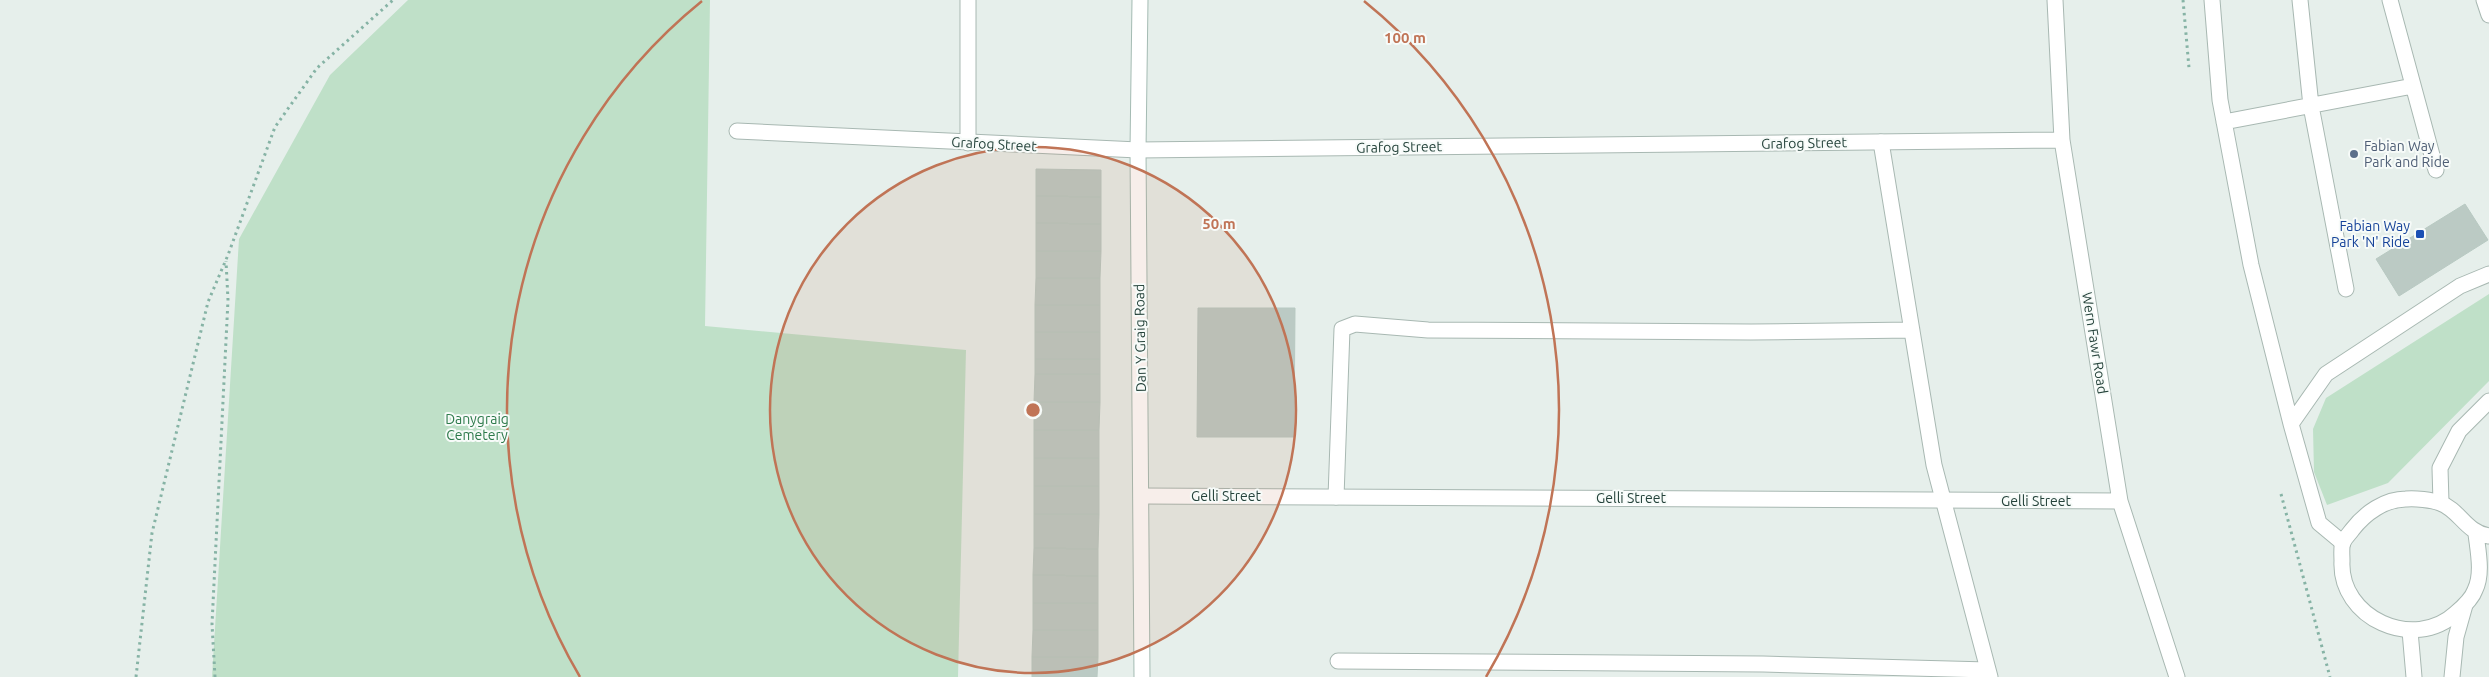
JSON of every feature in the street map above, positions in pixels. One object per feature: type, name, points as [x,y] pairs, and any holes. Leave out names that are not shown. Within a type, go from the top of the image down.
[{"type":"street","points":[[968,0],[968,143]]},
{"type":"street","name":"Dan Y Graig Road","points":[[1140,0],[1138,150],[1142,677]]},
{"type":"street","name":"Wern Fawr Road","points":[[2056,0],[2062,140],[2120,501],[2177,677]]},
{"type":"street","points":[[2212,0],[2220,100],[2251,265],[2291,424],[2319,523],[2343,543]]},
{"type":"street","points":[[2300,0],[2311,106],[2346,289]]},
{"type":"street","points":[[2390,0],[2436,170]]},
{"type":"street","points":[[2484,0],[2489,15]]},
{"type":"street","points":[[2224,122],[2413,86]]},
{"type":"street","name":"Grafog Street","points":[[737,131],[1138,150],[2062,140]]},
{"type":"street","points":[[1338,661],[1763,664],[1989,673],[1934,465],[1881,142]]},
{"type":"street","points":[[2291,424],[2326,374],[2460,286],[2489,274]]},
{"type":"street","points":[[1336,497],[1342,329],[1355,324],[1428,330],[1732,332],[1912,330]]},
{"type":"street","points":[[2441,503],[2440,468],[2459,431],[2489,401]]},
{"type":"street","name":"Gelli Street","points":[[1142,496],[2120,501]]},
{"type":"street","points":[[2406,499],[2441,503],[2483,535],[2479,567],[2482,588],[2450,619],[2427,629],[2410,631],[2376,622],[2357,606],[2341,573],[2343,543],[2359,520],[2380,506],[2406,499]]},
{"type":"street","points":[[2452,677],[2456,637],[2465,605]]},
{"type":"street","points":[[2410,631],[2414,677]]},
{"type":"path","points":[[136,677],[152,533],[208,302],[226,261],[275,127],[317,68],[393,0]]},
{"type":"path","points":[[216,677],[212,624],[228,300],[226,261]]},
{"type":"green space","name":"Danygraig Cemetery","points":[[408,0],[710,0],[705,326],[966,350],[958,677],[212,677],[239,239],[330,75]]},
{"type":"green space","points":[[2489,294],[2489,381],[2388,483],[2327,505],[2314,472],[2313,429],[2326,398]]},
{"type":"building","points":[[1036,169],[1101,170],[1101,197],[1036,196]]},
{"type":"building","points":[[1036,196],[1101,197],[1101,224],[1036,223]]},
{"type":"building","points":[[2465,204],[2488,240],[2399,296],[2376,259]]},
{"type":"building","points":[[1036,223],[1101,224],[1101,251],[1036,251]]},
{"type":"building","points":[[1036,251],[1101,251],[1100,278],[1036,278]]},
{"type":"building","points":[[1036,278],[1100,278],[1100,305],[1035,305]]},
{"type":"building","points":[[1035,305],[1100,305],[1100,332],[1035,332]]},
{"type":"building","points":[[1198,308],[1295,308],[1294,437],[1197,437]]},
{"type":"building","points":[[1035,332],[1100,332],[1100,359],[1035,359]]},
{"type":"building","points":[[1035,359],[1100,359],[1100,374],[1035,374]]},
{"type":"building","points":[[1035,374],[1100,374],[1100,402],[1034,402]]},
{"type":"building","points":[[1034,402],[1100,402],[1099,430],[1034,430]]},
{"type":"building","points":[[1034,430],[1099,430],[1099,458],[1034,458]]},
{"type":"building","points":[[1034,458],[1099,458],[1099,486],[1034,486]]},
{"type":"building","points":[[1034,486],[1099,486],[1099,514],[1034,514]]},
{"type":"building","points":[[1034,514],[1099,514],[1098,549],[1034,548]]},
{"type":"building","points":[[1034,548],[1098,549],[1098,576],[1033,575]]},
{"type":"building","points":[[1033,575],[1098,576],[1098,603],[1033,603]]},
{"type":"building","points":[[1033,603],[1098,603],[1098,630],[1033,630]]},
{"type":"building","points":[[1033,630],[1098,630],[1098,657],[1032,657]]},
{"type":"building","points":[[1032,657],[1098,657],[1097,677],[1032,677]]},
{"type":"place","name":"Fabian Way Park and Ride","points":[[2354,154]]},
{"type":"place","name":"Fabian Way Park 'N' Ride","points":[[2420,234]]}]
